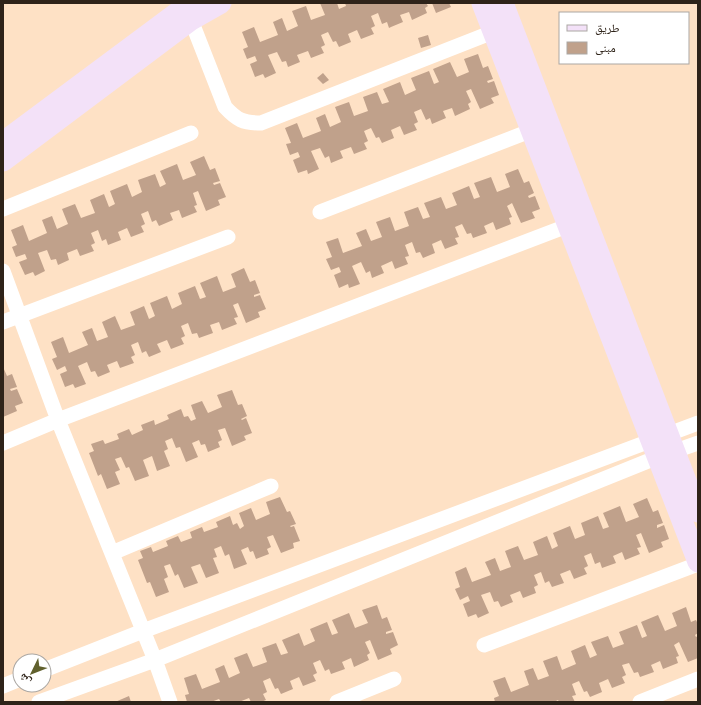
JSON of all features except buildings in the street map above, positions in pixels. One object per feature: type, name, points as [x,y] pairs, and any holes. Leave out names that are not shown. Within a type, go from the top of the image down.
[{"type":"street","points":[[3,142],[191,12],[221,3]]},
{"type":"street","points":[[482,3],[530,131],[568,226],[663,446],[698,512]]},
{"type":"street","points":[[484,645],[698,563],[663,446],[503,3]]},
{"type":"street","points":[[191,12],[225,107],[234,117],[247,123],[261,124],[493,32]]},
{"type":"street","points":[[3,161],[191,12]]},
{"type":"street","points":[[320,212],[530,131]]},
{"type":"street","points":[[3,209],[191,132]]},
{"type":"street","points":[[3,443],[58,420],[568,226]]},
{"type":"street","points":[[3,322],[228,236]]},
{"type":"street","points":[[3,271],[58,420],[155,660],[170,702]]},
{"type":"street","points":[[39,702],[155,660],[663,446],[698,423]]},
{"type":"street","points":[[52,667],[143,631],[663,446],[698,443]]},
{"type":"street","points":[[112,552],[271,486]]},
{"type":"street","points":[[337,702],[394,679]]},
{"type":"street","points":[[640,702],[698,680]]}]
